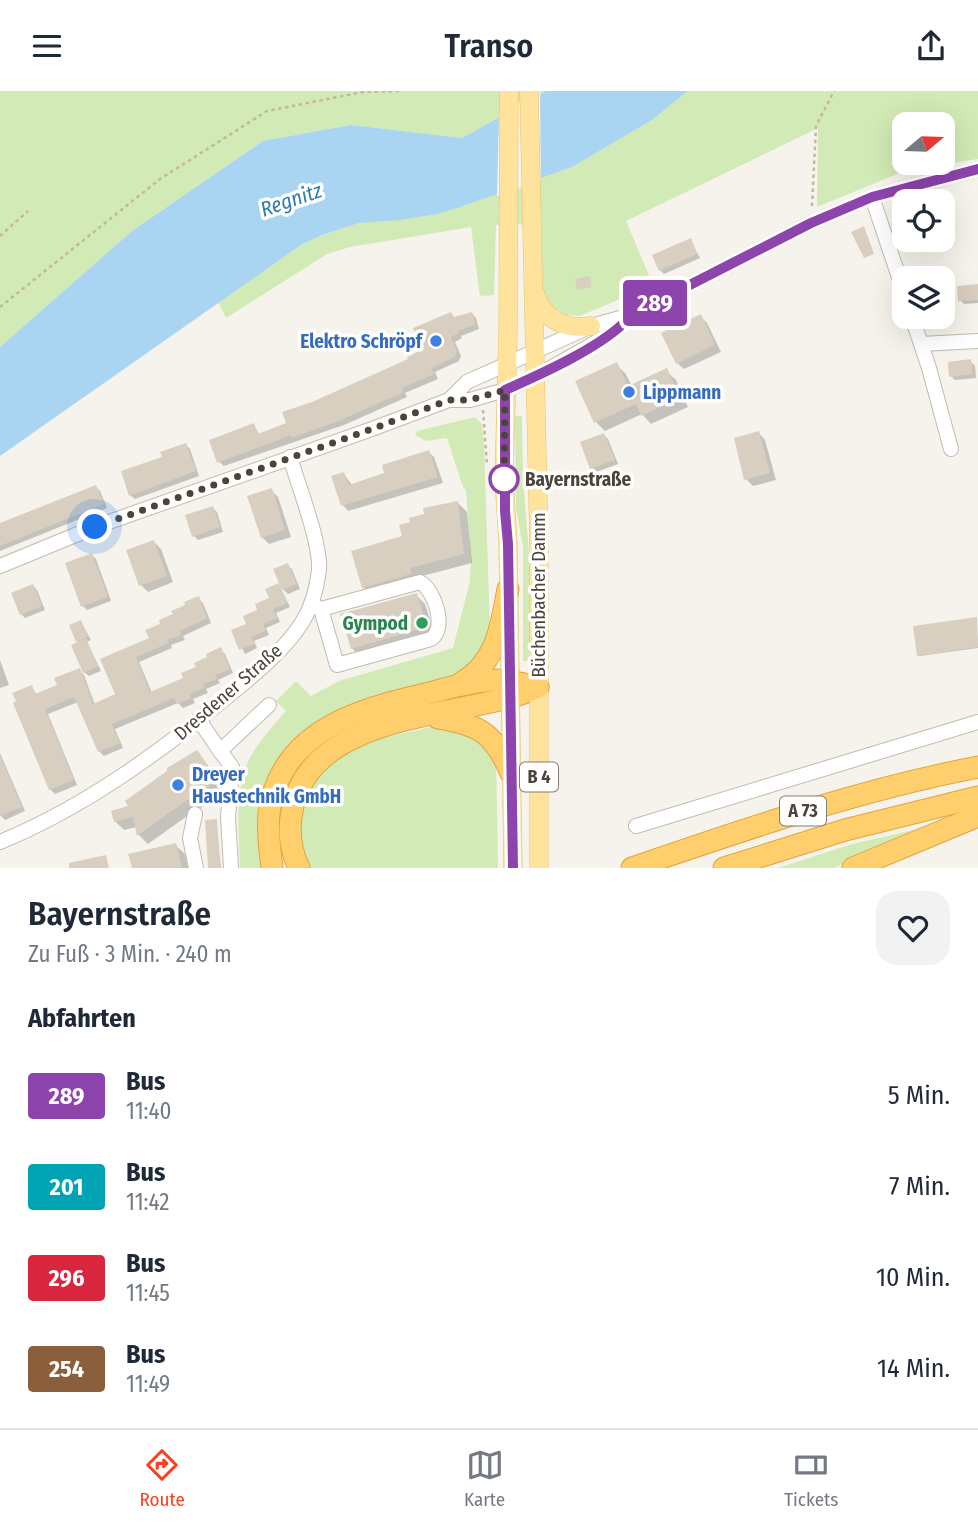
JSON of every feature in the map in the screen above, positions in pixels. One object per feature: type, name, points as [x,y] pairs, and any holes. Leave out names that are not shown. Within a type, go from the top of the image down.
[{"type":"highway","points":[[452,688],[476,673],[492,652],[498,640],[508,589]]},
{"type":"highway","points":[[272,868],[268,838],[273,794],[282,772],[308,740],[345,718],[376,706],[494,680],[510,689]]},
{"type":"highway","points":[[299,868],[293,857],[289,830],[293,803],[312,768],[339,744],[387,725],[510,689],[538,687]]},
{"type":"highway","points":[[425,716],[468,723],[482,730],[497,744],[511,773]]},
{"type":"highway","name":"A 73","points":[[632,868],[824,805],[927,777],[978,767]]},
{"type":"highway","name":"A 73","points":[[724,868],[845,830],[978,797]]},
{"type":"highway","points":[[852,868],[978,816]]},
{"type":"main road","name":"Büchenbacher Damm","points":[[509,91],[505,511],[511,773]]},
{"type":"main road","name":"Büchenbacher Damm","points":[[529,91],[539,547],[538,687]]},
{"type":"main road","points":[[532,279],[539,305],[550,318],[571,327],[591,326]]},
{"type":"main road","name":"B 4","points":[[538,687],[539,868]]},
{"type":"main road","name":"B 4","points":[[511,773],[513,868]]},
{"type":"street","points":[[449,400],[467,382],[591,326],[631,315],[811,223],[872,197],[978,169]]},
{"type":"street","points":[[872,197],[895,266]]},
{"type":"street","points":[[0,566],[95,527],[449,400],[470,400],[505,390],[535,377],[601,339],[617,329],[631,315]]},
{"type":"street","points":[[916,329],[951,449]]},
{"type":"street","points":[[921,344],[978,341]]},
{"type":"street","name":"Dresdener Straße","points":[[0,842],[34,828],[83,800],[135,767],[199,720],[268,662],[316,607],[319,569],[317,549],[290,457]]},
{"type":"street","points":[[420,582],[430,590],[439,628],[435,637],[337,665],[316,607],[420,582]]},
{"type":"street","points":[[220,751],[269,705]]},
{"type":"street","points":[[199,720],[232,767],[228,818],[231,868]]},
{"type":"street","points":[[636,826],[978,723]]},
{"type":"street","points":[[195,814],[190,838],[196,868]]},
{"type":"path","points":[[0,307],[160,179],[267,111],[363,92],[399,91]]},
{"type":"path","points":[[811,223],[816,126],[834,91]]},
{"type":"path","points":[[0,236],[28,211]]},
{"type":"path","points":[[484,413],[487,474]]},
{"type":"green space","points":[[0,91],[546,91],[462,138],[351,125],[263,141],[132,231],[0,347]]},
{"type":"green space","points":[[688,91],[978,91],[978,159],[956,162],[956,112],[892,112],[892,175],[895,175],[817,207],[818,128],[626,221],[653,285],[580,316],[565,315],[556,309],[554,312],[543,293],[541,224],[496,225],[494,295],[480,296],[471,227],[350,247],[327,254],[226,318],[218,302],[301,245],[322,235],[359,223],[437,214],[572,167],[652,120]]},
{"type":"green space","points":[[515,416],[522,416],[523,481],[530,562],[528,661],[523,661],[523,547],[516,508]]},
{"type":"green space","points":[[475,417],[482,424],[484,442],[490,632],[485,649],[462,674],[290,748],[264,868],[240,868],[238,818],[242,781],[253,753],[286,711],[276,701],[296,681],[311,696],[339,681],[453,648],[470,581],[466,490],[447,438],[426,441],[415,435],[417,431]]},
{"type":"green space","points":[[436,726],[469,729],[496,759],[498,868],[306,868],[299,847],[302,797],[337,754],[374,740]]},
{"type":"green space","points":[[935,825],[834,868],[778,868],[852,844]]},
{"type":"water","name":"Regnitz","points":[[546,91],[688,91],[652,120],[572,167],[437,214],[359,223],[301,245],[0,456],[0,347],[132,231],[263,141],[351,125],[462,138]]},
{"type":"pier","points":[[540,91],[541,181],[497,196],[499,113]]},
{"type":"building","points":[[864,226],[874,254],[864,258],[851,232]]},
{"type":"building","points":[[691,238],[697,254],[659,271],[652,255]]},
{"type":"building","points":[[589,276],[592,287],[577,290],[575,279]]},
{"type":"building","points":[[978,284],[978,300],[958,301],[957,286]]},
{"type":"building","points":[[451,312],[454,317],[472,312],[476,324],[451,337],[457,351],[455,357],[432,368],[434,374],[402,388],[404,392],[339,421],[291,438],[291,435],[217,463],[209,440],[254,423],[258,434],[286,423],[282,412],[312,402],[408,359],[407,357],[423,349],[413,328]]},
{"type":"building","points":[[701,314],[715,345],[676,364],[661,333]]},
{"type":"building","points":[[971,359],[973,374],[949,377],[948,362]]},
{"type":"building","name":"Lippmann","points":[[617,362],[628,386],[667,368],[680,398],[641,416],[636,404],[594,423],[575,381]]},
{"type":"building","points":[[759,431],[770,473],[744,480],[734,438]]},
{"type":"building","points":[[604,433],[615,460],[590,469],[580,442]]},
{"type":"building","points":[[186,443],[196,471],[129,496],[121,471],[162,457],[160,452]]},
{"type":"building","points":[[429,450],[438,477],[341,506],[331,476],[344,472],[349,485],[384,473],[382,465]]},
{"type":"building","points":[[96,485],[104,504],[0,546],[0,523]]},
{"type":"building","points":[[272,488],[285,530],[261,538],[247,496]]},
{"type":"building","points":[[458,501],[464,554],[410,568],[411,574],[362,588],[351,551],[402,536],[399,525],[410,522],[409,518],[424,514],[423,508]]},
{"type":"building","points":[[213,506],[220,527],[192,537],[185,515]]},
{"type":"building","points":[[154,540],[167,576],[139,586],[126,550]]},
{"type":"building","points":[[92,553],[108,597],[81,607],[65,563]]},
{"type":"building","points":[[288,563],[297,584],[282,590],[273,569]]},
{"type":"building","points":[[279,583],[287,603],[273,609],[277,618],[263,624],[266,631],[251,637],[254,644],[239,650],[231,630],[246,624],[243,616],[257,610],[255,604],[269,598],[265,589]]},
{"type":"building","points":[[33,584],[42,606],[20,615],[11,593]]},
{"type":"building","points":[[417,593],[427,627],[351,649],[340,614]]},
{"type":"building","points":[[199,596],[207,618],[180,631],[181,635],[167,640],[169,643],[136,657],[150,692],[183,678],[181,673],[196,667],[194,663],[221,647],[230,669],[215,675],[217,679],[203,684],[204,688],[190,694],[191,698],[177,704],[174,698],[112,724],[120,743],[98,752],[74,697],[45,709],[74,780],[49,790],[13,703],[16,701],[12,693],[32,685],[35,694],[57,685],[54,678],[80,668],[93,704],[115,694],[100,659],[149,638],[145,630],[160,624],[159,620],[173,614],[171,611],[185,605],[184,602]]},
{"type":"building","points":[[977,617],[978,647],[917,656],[913,626]]},
{"type":"building","points":[[81,620],[88,636],[76,642],[69,625]]},
{"type":"building","points":[[86,638],[98,666],[83,673],[71,645]]},
{"type":"building","name":"Dreyer Haustechnik GmbH","points":[[197,750],[218,779],[191,801],[187,800],[137,836],[133,817],[114,822],[111,811],[128,806],[125,801],[167,771],[167,768]]},
{"type":"building","points":[[0,755],[22,807],[0,816]]},
{"type":"building","points":[[217,819],[220,868],[208,868],[205,820]]},
{"type":"building","points":[[176,843],[182,868],[132,868],[128,854]]},
{"type":"building","points":[[106,855],[109,868],[69,868],[69,863]]},
{"type":"bus line","name":"289","points":[[513,868],[508,544],[504,479],[505,390],[535,377],[593,344],[617,329],[631,315],[811,223],[872,197],[978,169]]},
{"type":"place","name":"Elektro Schröpf","points":[[436,341]]},
{"type":"place","name":"Lippmann","points":[[629,392]]},
{"type":"place","name":"Bayernstraße","points":[[504,479]]},
{"type":"place","name":"Gympod","points":[[422,623]]},
{"type":"place","name":"Dreyer Haustechnik GmbH","points":[[178,785]]},
{"type":"route","points":[[95,527],[449,400],[470,400],[505,390],[504,479]]}]
